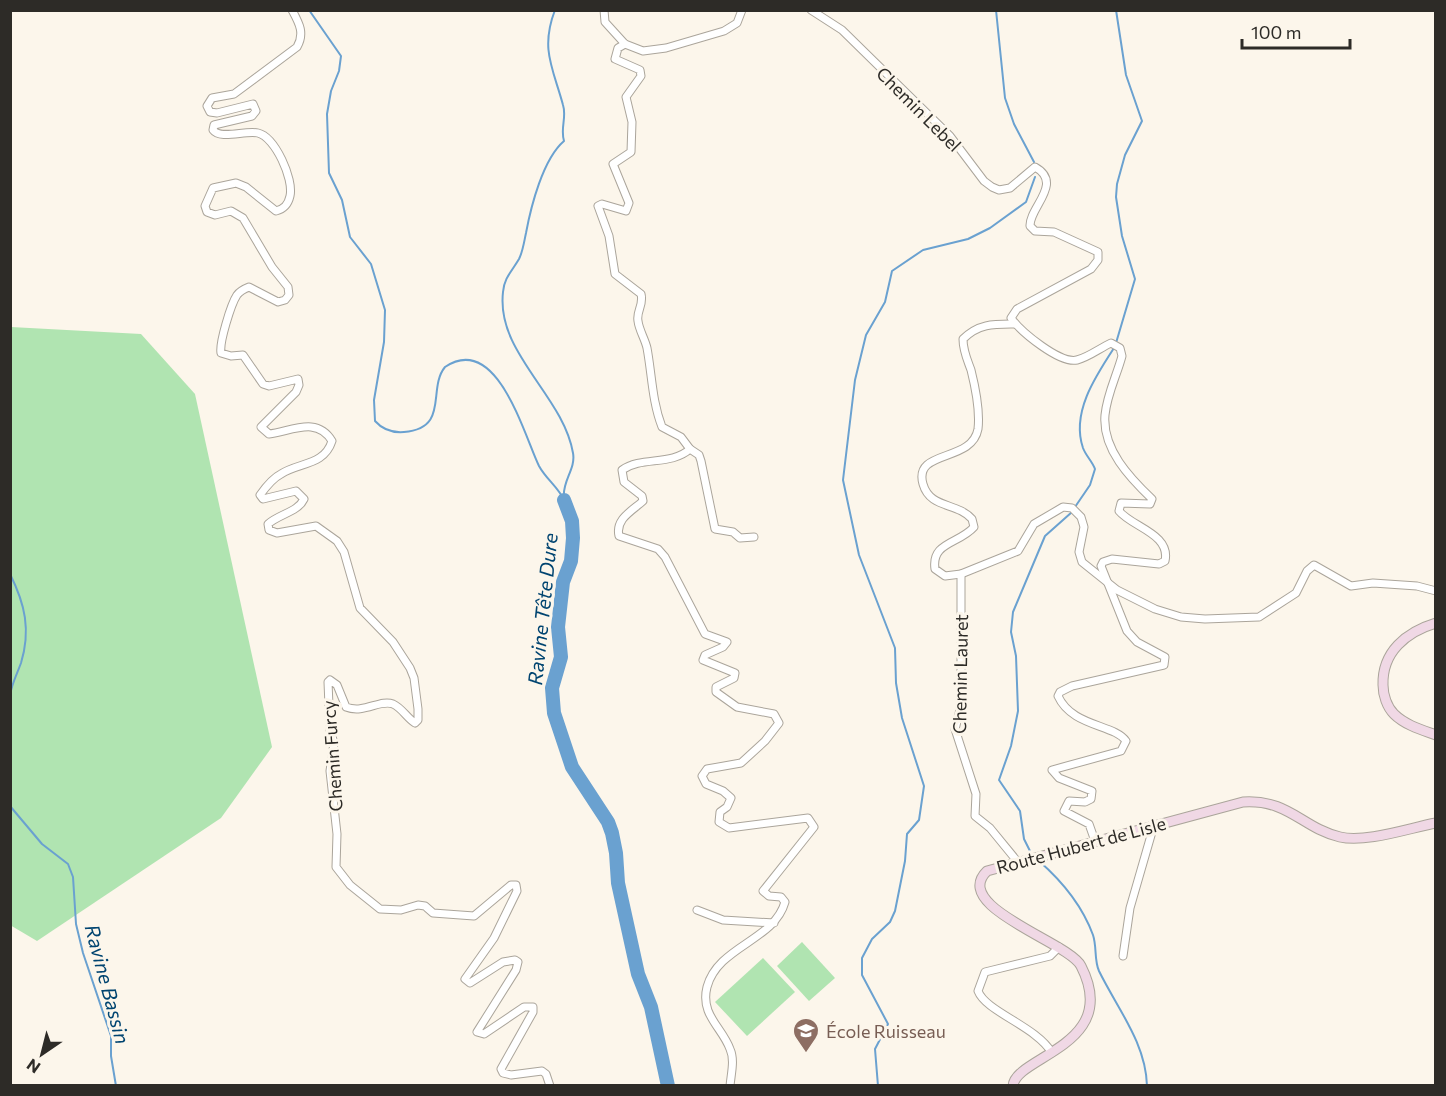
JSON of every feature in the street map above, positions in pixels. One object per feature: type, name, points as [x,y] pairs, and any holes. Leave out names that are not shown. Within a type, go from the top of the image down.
[{"type":"main road","points":[[1436,623],[1413,633],[1395,647],[1383,666],[1383,690],[1392,712],[1401,720],[1436,735]]},
{"type":"main road","name":"Route Hubert de Lisle","points":[[1013,1086],[1014,1079],[1021,1073],[1052,1053],[1080,1029],[1090,1005],[1083,968],[1074,957],[1034,935],[984,898],[978,886],[980,878],[995,867],[1252,801],[1279,805],[1328,832],[1347,838],[1436,823]]},
{"type":"street","name":"Chemin Furcy","points":[[292,10],[302,33],[297,47],[234,94],[212,98],[207,106],[210,112],[218,113],[253,104],[256,111],[252,116],[221,122],[214,125],[213,130],[220,134],[255,132],[272,141],[280,156],[291,193],[283,209],[276,211],[246,187],[236,183],[213,188],[205,206],[207,212],[215,215],[231,211],[243,218],[272,267],[288,287],[289,295],[285,300],[278,302],[249,287],[243,289],[236,297],[219,344],[221,353],[231,356],[243,354],[263,384],[269,386],[298,379],[297,392],[261,427],[269,434],[307,425],[320,428],[332,441],[329,451],[312,463],[282,472],[260,495],[262,499],[296,491],[304,499],[301,505],[276,516],[268,524],[269,530],[276,533],[316,526],[337,541],[344,552],[360,608],[393,642],[414,678],[419,716],[415,723],[395,705],[387,703],[364,710],[346,707],[337,685],[330,680],[328,682],[330,730],[334,742],[330,771],[337,834],[336,867],[350,885],[380,909],[401,910],[418,905],[425,906],[433,913],[474,916],[511,885],[516,885],[517,891],[494,938],[465,979],[470,983],[503,962],[515,960],[518,962],[516,970],[477,1032],[484,1034],[524,1008],[533,1007],[533,1012],[501,1069],[503,1073],[512,1075],[542,1071],[546,1074],[550,1086]]},
{"type":"street","points":[[604,10],[605,22],[625,44],[643,51],[666,48],[724,31],[737,23],[742,10]]},
{"type":"street","name":"Chemin Lebel","points":[[811,10],[842,30],[950,136],[984,181],[992,187],[999,190],[1010,188],[1030,169],[1035,167],[1042,170],[1045,175],[1044,196],[1032,216],[1030,226],[1035,231],[1054,232],[1098,252],[1098,260],[1091,269],[1013,312],[1011,318],[1015,324]]},
{"type":"street","points":[[625,44],[618,48],[615,59],[640,70],[641,75],[626,96],[632,123],[631,152],[613,164],[629,203],[626,211],[602,204],[598,206],[598,212],[609,236],[615,274],[634,288],[642,300],[638,322],[646,345],[653,400],[662,427],[681,437],[690,449],[699,455],[715,529],[733,532],[740,538],[754,537]]},
{"type":"street","points":[[1095,841],[1089,824],[1064,811],[1069,801],[1084,802],[1091,799],[1092,791],[1059,778],[1052,770],[1121,750],[1126,741],[1120,734],[1080,719],[1060,701],[1060,692],[1072,686],[1161,667],[1166,661],[1160,654],[1137,642],[1127,631],[1106,584],[1101,566],[1107,559],[1155,564],[1165,561],[1166,557],[1164,548],[1157,537],[1119,511],[1121,504],[1145,505],[1150,504],[1152,499],[1124,472],[1107,433],[1105,417],[1122,356],[1120,348],[1112,343],[1085,357],[1071,360],[1053,353],[1015,324],[987,324],[970,333],[963,339],[963,348],[974,387],[978,429],[973,440],[956,454],[932,459],[924,468],[922,482],[929,496],[940,505],[958,508],[972,519],[974,527],[969,533],[938,550],[933,559],[935,569],[945,576],[961,574],[1018,551],[1034,525],[1063,507],[1072,508],[1081,517],[1083,527],[1078,552],[1082,562],[1106,584],[1155,609],[1181,617],[1205,619],[1259,617],[1296,593],[1307,571],[1314,565],[1351,586],[1406,585],[1436,591]]},
{"type":"street","points":[[690,449],[675,458],[631,464],[622,470],[624,482],[642,496],[643,501],[622,518],[618,531],[619,536],[658,549],[665,557],[705,634],[727,642],[723,648],[705,655],[703,660],[735,673],[734,678],[716,687],[716,692],[736,707],[774,714],[778,717],[778,723],[765,741],[741,763],[735,766],[707,769],[702,776],[706,784],[723,791],[731,798],[718,817],[722,826],[729,828],[808,818],[814,827],[812,833],[763,891],[769,896],[781,897],[785,902],[782,912],[774,922],[726,958],[711,974],[706,989],[708,1013],[730,1047],[733,1057],[730,1086]]},
{"type":"street","name":"Chemin Lauret","points":[[961,574],[962,706],[956,729],[976,794],[975,816],[990,828],[1017,861]]},
{"type":"street","points":[[1123,956],[1130,908],[1154,825]]},
{"type":"street","points":[[697,910],[723,920],[774,922]]},
{"type":"street","points":[[1052,1053],[1043,1040],[986,1001],[978,991],[986,972],[1050,956],[1059,947]]},
{"type":"green space","points":[[11,327],[141,334],[195,394],[272,747],[221,818],[37,941],[10,925]]},
{"type":"green space","points":[[802,942],[835,978],[809,1001],[777,966]]},
{"type":"green space","points":[[763,958],[795,992],[747,1036],[715,1002]]},
{"type":"waterway","points":[[309,10],[341,56],[327,114],[329,173],[342,200],[350,237],[371,264],[385,310],[384,342],[374,400],[375,421],[381,427],[392,431],[404,432],[418,429],[427,423],[432,415],[437,386],[445,367],[463,360],[480,363],[494,375],[506,392],[539,466],[564,500]]},
{"type":"waterway","name":"Ravine Tête Dure","points":[[555,10],[548,47],[564,109],[564,141],[544,171],[531,210],[522,253],[507,279],[503,292],[504,314],[510,335],[519,354],[557,412],[567,432],[573,459],[564,497]]},
{"type":"waterway","points":[[996,10],[1005,98],[1014,124],[1034,162]]},
{"type":"waterway","points":[[1116,10],[1126,75],[1142,121],[1125,155],[1117,184],[1116,197],[1122,236],[1135,279],[1116,343]]},
{"type":"waterway","points":[[878,1086],[875,1049],[888,1024],[862,975],[862,958],[872,939],[890,922],[895,911],[905,861],[907,834],[919,820],[924,786],[902,718],[896,683],[895,648],[859,555],[843,480],[855,380],[866,335],[885,302],[892,271],[923,250],[968,239],[990,228],[1026,202],[1035,177]]},
{"type":"waterway","points":[[1075,507],[1090,485],[1095,469],[1083,448],[1080,435],[1083,409],[1099,371],[1114,348]]},
{"type":"waterway","name":"Ravine Tête Dure","points":[[564,500],[572,521],[573,538],[571,561],[563,582],[558,627],[561,657],[552,688],[554,713],[572,767],[608,822],[612,833],[618,883],[638,974],[651,1007],[668,1086]]},
{"type":"waterway","points":[[1030,851],[1024,839],[1020,811],[999,780],[1011,746],[1018,711],[1016,656],[1011,632],[1013,612],[1045,536],[1072,512]]},
{"type":"waterway","name":"Ravine Bassin","points":[[10,574],[23,607],[26,628],[24,651],[10,695]]},
{"type":"waterway","name":"Ravine Bassin","points":[[10,806],[42,844],[68,864],[73,877],[76,924],[83,953],[111,1036],[111,1056],[116,1086]]},
{"type":"waterway","points":[[1039,861],[1071,895],[1089,924],[1094,940],[1097,967],[1136,1040],[1142,1055],[1147,1086]]},
{"type":"place","name":"École Ruisseau","points":[[806,1054]]}]
